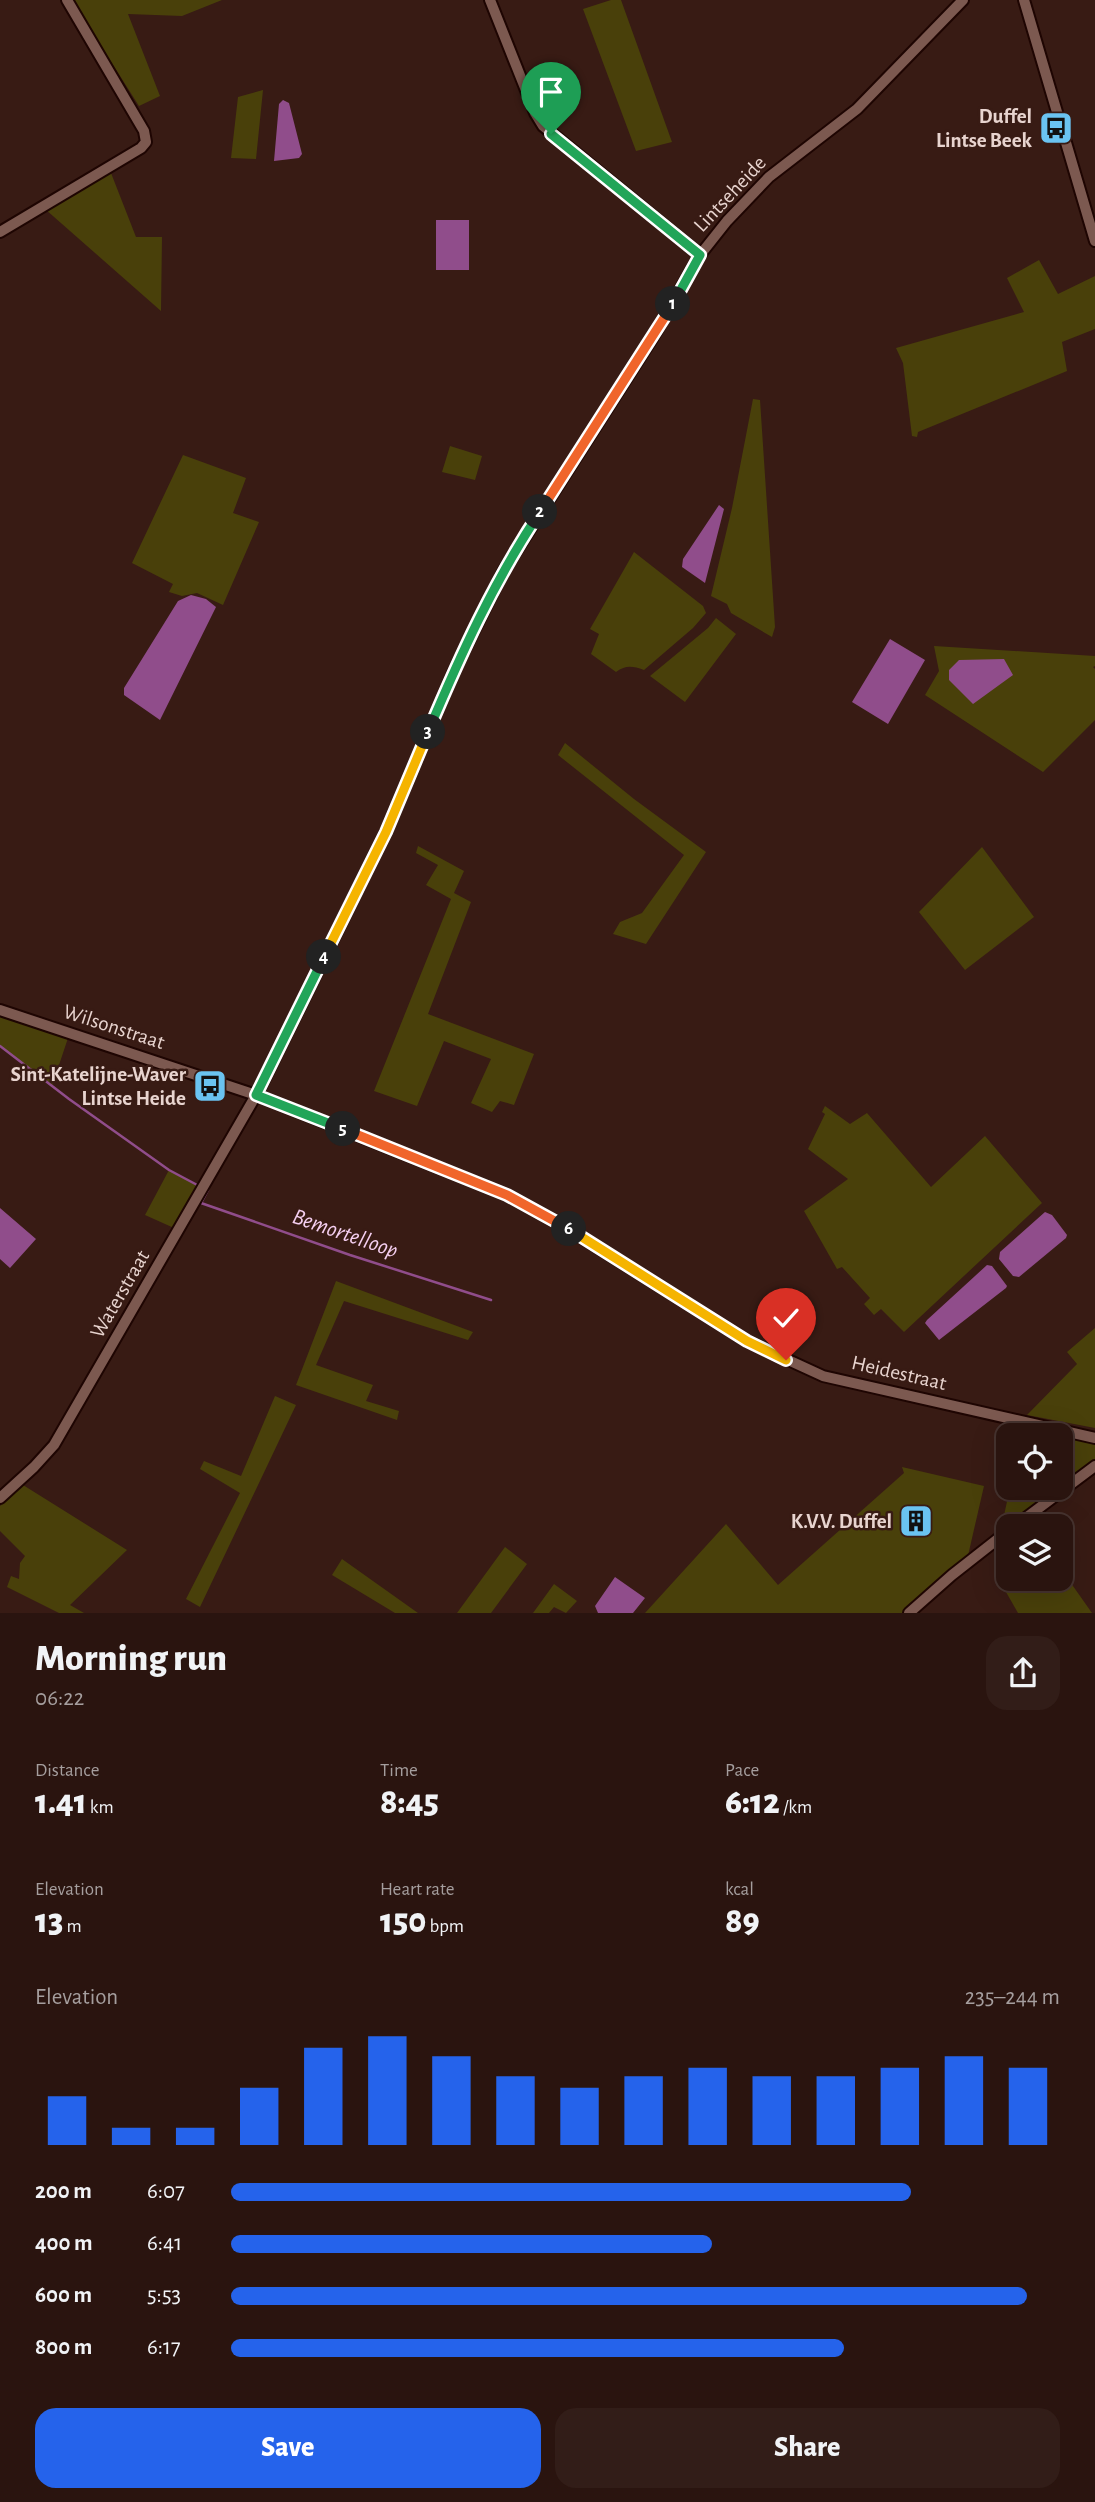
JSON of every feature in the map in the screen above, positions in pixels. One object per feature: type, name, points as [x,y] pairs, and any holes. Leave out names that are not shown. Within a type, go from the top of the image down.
[{"type":"street","points":[[0,232],[141,148],[146,142],[145,131],[66,0]]},
{"type":"street","points":[[490,0],[534,113],[543,126],[700,255]]},
{"type":"street","name":"Lintseheide","points":[[256,1095],[382,841],[453,673],[504,570],[653,337],[700,255],[733,214],[769,177],[857,108],[964,0]]},
{"type":"street","points":[[1024,0],[1095,241]]},
{"type":"street","name":"Wilsonstraat","points":[[0,1010],[256,1095]]},
{"type":"street","name":"Heidestraat","points":[[256,1095],[507,1195],[565,1227],[747,1341],[823,1376],[1095,1438]]},
{"type":"street","name":"Waterstraat","points":[[0,1498],[44,1457],[61,1433],[256,1095]]},
{"type":"street","points":[[1031,1514],[1095,1466]]},
{"type":"street","points":[[909,1613],[996,1540]]},
{"type":"shaded area","points":[[72,0],[222,0],[182,16],[128,14],[160,96],[139,106]]},
{"type":"shaded area","points":[[611,0],[621,0],[672,142],[636,151],[583,9]]},
{"type":"shaded area","points":[[263,90],[256,159],[231,158],[238,97]]},
{"type":"shaded area","points":[[283,100],[289,103],[302,154],[299,158],[274,161],[279,104]]},
{"type":"shaded area","points":[[111,173],[136,237],[162,237],[161,311],[45,209]]},
{"type":"shaded area","points":[[436,220],[469,220],[469,270],[436,270]]},
{"type":"shaded area","points":[[1039,260],[1058,294],[1095,276],[1095,329],[1062,342],[1067,371],[918,432],[917,437],[912,436],[903,363],[896,348],[1024,312],[1007,278]]},
{"type":"shaded area","points":[[753,399],[760,400],[775,627],[772,637],[731,613],[727,604],[711,596],[732,508]]},
{"type":"shaded area","points":[[450,446],[482,456],[475,480],[442,472]]},
{"type":"shaded area","points":[[183,455],[246,478],[233,513],[259,522],[223,605],[197,593],[182,596],[169,592],[173,584],[132,563]]},
{"type":"shaded area","points":[[719,505],[724,509],[705,583],[682,567],[683,559]]},
{"type":"shaded area","points":[[634,552],[703,606],[706,613],[693,628],[644,670],[629,667],[616,672],[591,654],[599,634],[590,629]]},
{"type":"shaded area","points":[[191,595],[206,599],[216,607],[160,720],[124,695],[124,688],[178,601]]},
{"type":"shaded area","points":[[716,618],[736,634],[685,702],[650,676],[708,628]]},
{"type":"shaded area","points":[[890,639],[925,660],[888,724],[852,702]]},
{"type":"shaded area","points":[[934,646],[1095,656],[1095,720],[1043,772],[925,695],[939,671]]},
{"type":"shaded area","points":[[1004,659],[1013,675],[973,704],[949,680],[949,670],[959,660]]},
{"type":"shaded area","points":[[565,743],[634,799],[706,852],[646,944],[613,934],[620,922],[642,913],[684,855],[558,755]]},
{"type":"shaded area","points":[[418,846],[464,871],[454,893],[471,902],[428,1014],[534,1054],[514,1105],[500,1101],[492,1112],[471,1103],[491,1059],[444,1041],[417,1106],[374,1091],[451,899],[426,885],[438,865],[416,853]]},
{"type":"shaded area","points":[[982,847],[1034,917],[965,970],[919,912]]},
{"type":"shaded area","points":[[0,1014],[68,1038],[52,1086],[0,1046]]},
{"type":"shaded area","points":[[825,1106],[850,1124],[867,1113],[931,1187],[985,1136],[1042,1203],[904,1332],[881,1309],[874,1315],[864,1304],[870,1298],[842,1267],[837,1269],[804,1211],[848,1179],[808,1149],[825,1114],[822,1112]]},
{"type":"shaded area","points":[[169,1170],[201,1187],[174,1228],[145,1215]]},
{"type":"shaded area","points":[[0,1208],[36,1239],[10,1268],[0,1259]]},
{"type":"shaded area","points":[[1045,1212],[1052,1215],[1067,1235],[1066,1238],[1019,1277],[1013,1276],[999,1259],[1000,1252]]},
{"type":"shaded area","points":[[987,1265],[992,1266],[1006,1288],[939,1340],[925,1323]]},
{"type":"shaded area","points":[[336,1281],[473,1332],[468,1340],[344,1301],[316,1365],[373,1385],[366,1401],[399,1411],[397,1420],[296,1385]]},
{"type":"shaded area","points":[[1095,1328],[1095,1428],[1027,1415],[1077,1364],[1067,1352]]},
{"type":"shaded area","points":[[275,1396],[296,1405],[200,1607],[186,1599],[240,1493],[200,1469],[204,1461],[241,1476]]},
{"type":"shaded area","points":[[1073,1438],[1095,1443],[1095,1462],[1073,1478]]},
{"type":"shaded area","points":[[902,1467],[984,1486],[967,1560],[905,1613],[645,1613],[726,1524],[778,1585],[904,1473]]},
{"type":"shaded area","points":[[23,1485],[127,1550],[70,1605],[84,1613],[59,1613],[7,1587],[11,1576],[19,1579],[20,1563],[25,1556],[0,1531],[0,1506]]},
{"type":"shaded area","points":[[1007,1500],[1042,1500],[1022,1514],[1004,1514]]},
{"type":"shaded area","points":[[505,1547],[527,1564],[491,1613],[457,1613]]},
{"type":"shaded area","points":[[342,1559],[418,1613],[395,1613],[332,1575]]},
{"type":"shaded area","points":[[615,1577],[645,1598],[633,1613],[598,1613],[595,1606]]},
{"type":"shaded area","points":[[554,1584],[577,1601],[566,1613],[554,1607],[549,1613],[533,1613]]},
{"type":"shaded area","points":[[1073,1586],[1092,1613],[1018,1613],[1006,1592],[1073,1591]]},
{"type":"waterway","name":"Bemortelloop","points":[[0,1046],[169,1170],[201,1187]]},
{"type":"waterway","name":"Bemortelloop","points":[[208,1190],[201,1203],[491,1300]]},
{"type":"place","name":"Duffel Lintse Beek","points":[[1056,128]]},
{"type":"place","name":"Sint-Katelijne-Waver Lintse Heide","points":[[210,1086]]},
{"type":"place","name":"K.V.V. Duffel","points":[[916,1521]]},
{"type":"route","points":[[551,134],[700,255],[653,337],[504,570],[453,673],[386,832],[256,1095],[507,1195],[565,1227],[747,1341],[786,1360]]}]
